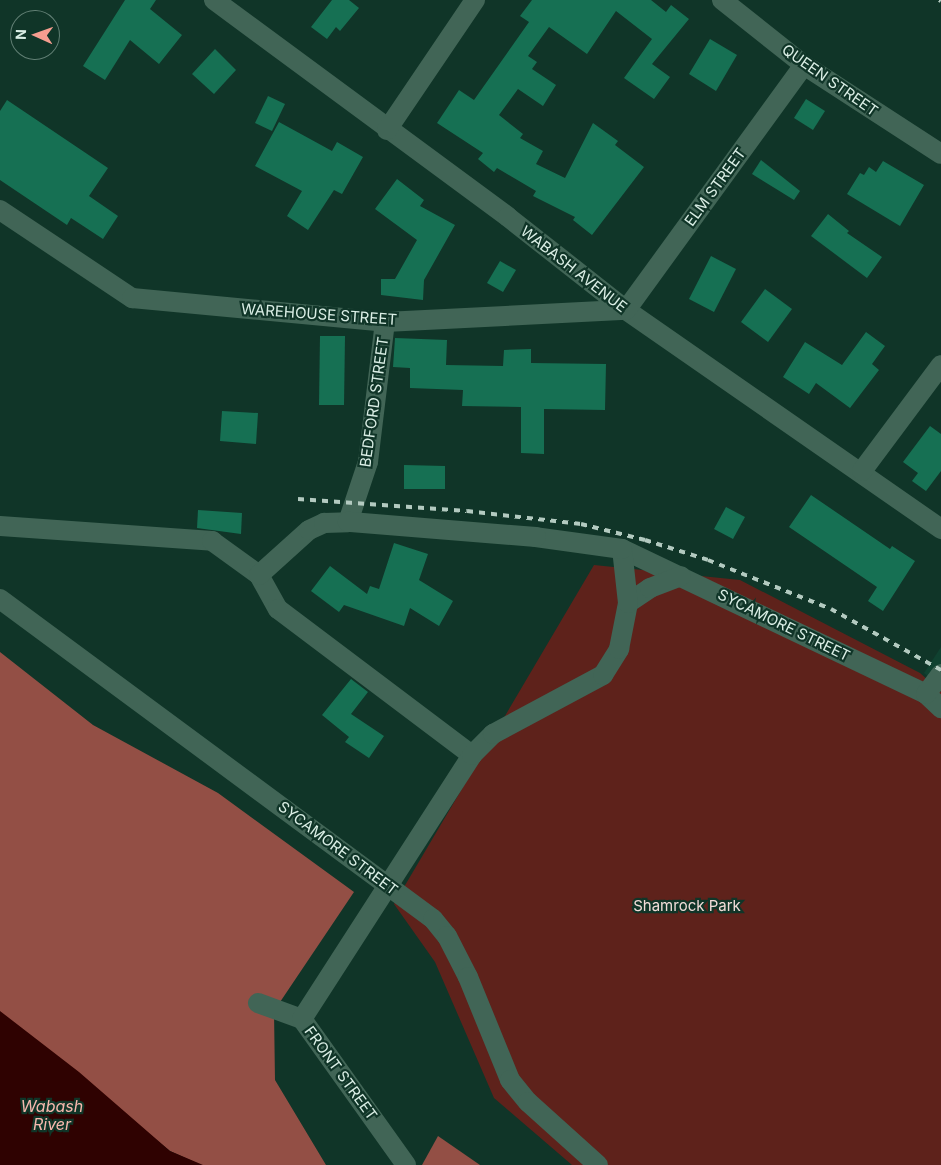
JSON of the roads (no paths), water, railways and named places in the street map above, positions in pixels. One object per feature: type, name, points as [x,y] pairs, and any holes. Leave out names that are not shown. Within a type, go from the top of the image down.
[{"type":"street","name":"WABASH AVENUE","points":[[214,0],[387,130],[508,217],[626,310],[743,393],[862,471],[941,529]]},
{"type":"street","points":[[387,130],[475,0]]},
{"type":"street","name":"QUEEN STREET","points":[[722,0],[804,65],[941,154]]},
{"type":"street","name":"ELM STREET","points":[[626,310],[804,65]]},
{"type":"street","name":"WAREHOUSE STREET","points":[[0,210],[132,298],[385,322],[626,310]]},
{"type":"street","name":"BEDFORD STREET","points":[[348,522],[368,462],[385,322]]},
{"type":"street","points":[[862,471],[941,365]]},
{"type":"street","points":[[259,575],[309,530],[324,524],[348,522]]},
{"type":"street","name":"SYCAMORE STREET","points":[[348,522],[536,537],[622,549],[926,694],[941,708]]},
{"type":"street","points":[[0,526],[212,541],[259,575],[278,609],[472,755]]},
{"type":"street","points":[[302,1019],[389,887],[472,755],[492,734],[603,675],[619,649],[628,603],[622,549]]},
{"type":"street","points":[[628,603],[650,588],[681,576]]},
{"type":"street","name":"SYCAMORE STREET","points":[[0,599],[433,919],[447,936],[468,977],[510,1080],[528,1102],[598,1165]]},
{"type":"street","points":[[926,694],[941,674]]},
{"type":"street","name":"FRONT STREET","points":[[258,1003],[302,1019],[406,1165]]},
{"type":"water","name":"Wabash River","points":[[0,1011],[79,1072],[170,1151],[203,1165],[0,1165]]},
{"type":"railway","points":[[298,499],[467,511],[581,524],[645,540],[708,560],[831,609],[941,670]]},
{"type":"park label","name":"Shamrock Park","points":[[687,906]]}]
